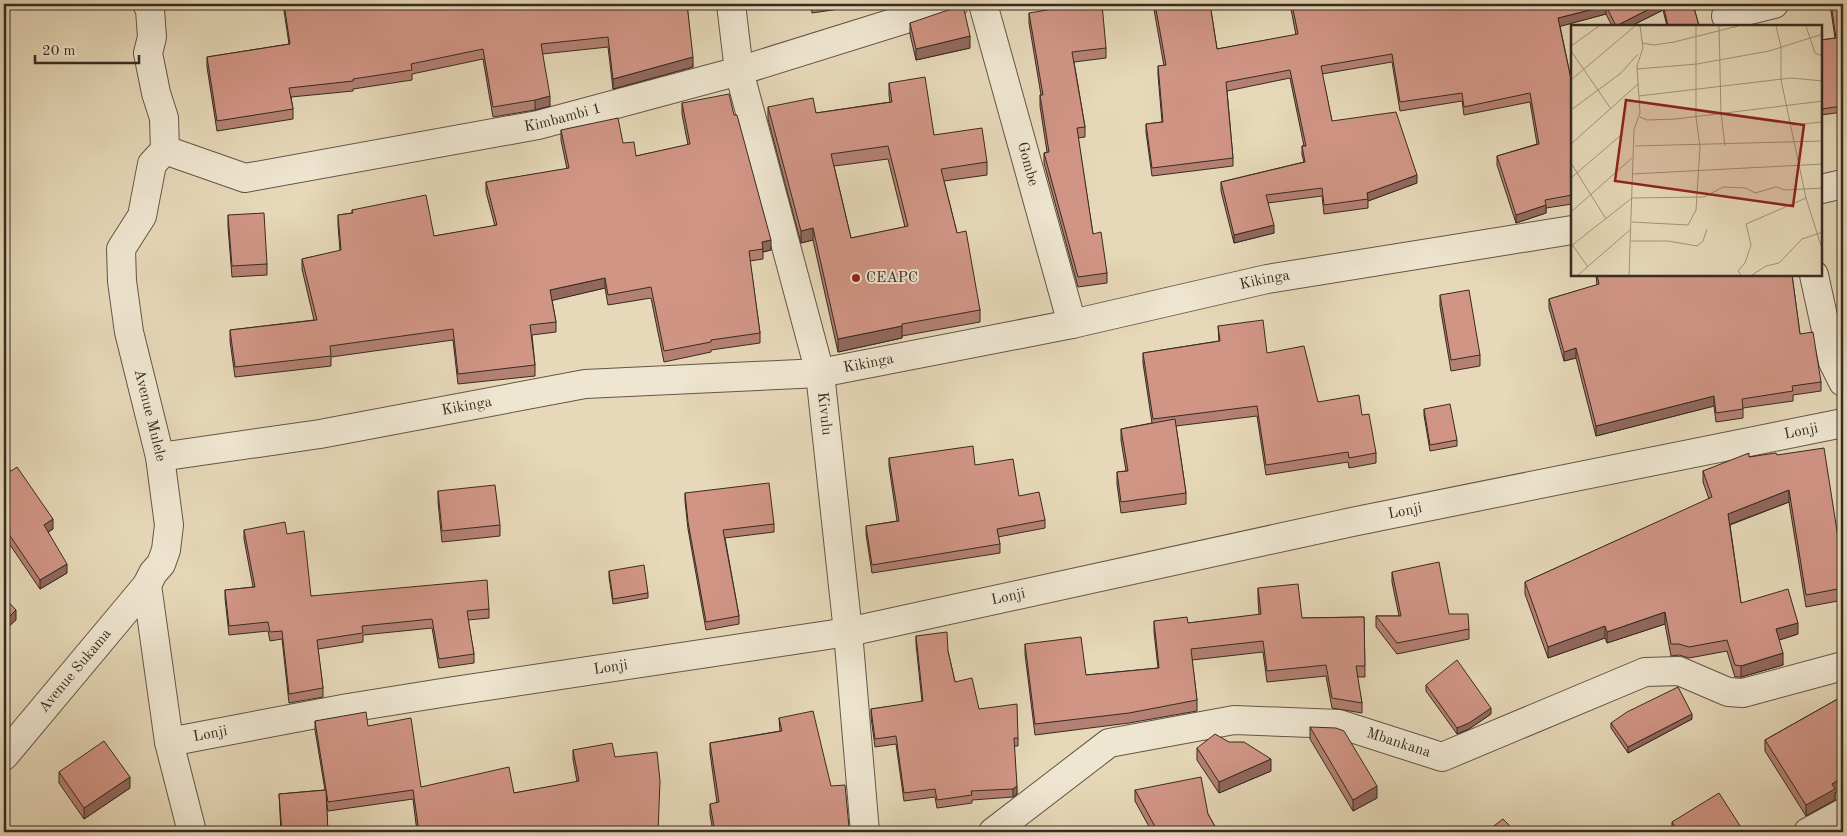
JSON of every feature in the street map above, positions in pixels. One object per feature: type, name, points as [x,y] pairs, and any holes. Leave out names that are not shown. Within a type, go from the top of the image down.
[{"type":"street","points":[[147,4],[150,10],[152,37],[148,53],[156,94],[164,118],[165,150]]},
{"type":"street","name":"Kivulu","points":[[731,4],[739,71],[820,373],[848,632],[865,832]]},
{"type":"street","name":"Kimbambi 1","points":[[165,150],[245,178],[538,126],[739,71],[954,4]]},
{"type":"street","name":"Gombe","points":[[983,4],[1072,324]]},
{"type":"street","points":[[1726,15],[1774,4]]},
{"type":"street","name":"Avenue Mulele","points":[[147,585],[152,573],[161,564],[166,550],[169,525],[160,457],[129,332],[122,281],[121,255],[122,249],[142,216],[152,164],[165,150]]},
{"type":"street","points":[[1822,189],[1843,184]]},
{"type":"street","name":"Kikinga","points":[[160,457],[320,434],[585,384],[820,373],[1072,324],[1267,279],[1571,230]]},
{"type":"street","points":[[1814,276],[1832,362],[1843,382]]},
{"type":"street","name":"Lonji","points":[[169,742],[444,692],[848,632],[1352,522],[1843,423]]},
{"type":"street","points":[[147,585],[169,742],[192,832]]},
{"type":"street","name":"Avenue Sukama","points":[[4,756],[147,585]]},
{"type":"street","name":"Mbankana","points":[[993,832],[1109,743],[1234,720],[1339,724],[1442,757],[1645,672],[1679,671],[1728,692],[1743,693],[1843,666]]},
{"type":"street","points":[[1808,832],[1843,813]]},
{"type":"building","points":[[284,4],[441,4],[442,8],[484,4],[687,4],[693,57],[613,79],[608,37],[541,44],[550,96],[493,107],[483,49],[411,64],[412,70],[353,79],[353,81],[289,88],[293,109],[217,121],[207,57],[290,44]]},
{"type":"building","points":[[1072,4],[1102,4],[1106,48],[1072,52],[1085,127],[1077,128],[1093,234],[1101,232],[1107,273],[1078,277],[1044,153],[1049,152],[1040,95],[1043,95],[1029,13],[1072,6]]},
{"type":"building","points":[[1155,4],[1210,4],[1217,49],[1298,34],[1292,4],[1659,4],[1618,25],[1616,25],[1606,6],[1558,18],[1571,79],[1571,195],[1545,200],[1546,205],[1516,215],[1497,156],[1539,144],[1530,93],[1464,107],[1462,93],[1400,102],[1392,54],[1321,66],[1332,121],[1396,112],[1417,175],[1367,193],[1368,199],[1324,205],[1322,188],[1266,195],[1274,225],[1234,235],[1221,182],[1305,162],[1302,146],[1306,146],[1290,70],[1226,82],[1233,158],[1152,168],[1146,124],[1163,122],[1158,66],[1166,65]]},
{"type":"building","points":[[1663,4],[1693,4],[1699,25],[1668,25]]},
{"type":"building","points":[[1831,4],[1843,4],[1843,106],[1822,109],[1822,40],[1836,38]]},
{"type":"building","points":[[963,5],[970,36],[916,49],[910,23]]},
{"type":"building","points":[[925,77],[934,135],[982,128],[987,162],[941,169],[957,233],[966,231],[980,310],[902,324],[902,326],[838,339],[813,228],[801,231],[768,107],[813,98],[816,113],[892,102],[889,83]],"holes":[[[888,146],[908,226],[851,238],[831,154]]]},
{"type":"building","points":[[729,94],[734,115],[737,115],[771,240],[762,242],[763,249],[749,251],[760,333],[711,340],[711,342],[664,351],[651,287],[608,295],[605,278],[550,290],[556,322],[530,325],[535,365],[458,374],[453,329],[330,346],[331,356],[235,367],[230,330],[317,320],[302,259],[341,250],[338,215],[353,213],[352,210],[426,195],[434,236],[497,225],[486,182],[569,168],[561,130],[618,118],[623,143],[634,142],[636,156],[690,144],[682,103]]},
{"type":"building","points":[[264,213],[267,264],[232,266],[228,215]]},
{"type":"building","points":[[1597,276],[1792,276],[1800,334],[1813,332],[1821,382],[1792,386],[1793,391],[1742,399],[1743,409],[1716,413],[1714,396],[1596,426],[1576,348],[1564,352],[1549,299],[1599,284]]},
{"type":"building","points":[[1469,290],[1480,355],[1451,360],[1440,295]]},
{"type":"building","points":[[1263,320],[1267,353],[1304,346],[1318,402],[1359,395],[1362,415],[1369,414],[1376,453],[1349,458],[1348,452],[1266,465],[1257,406],[1153,419],[1143,353],[1220,341],[1218,326]]},
{"type":"building","points":[[1450,404],[1457,440],[1430,445],[1424,409]]},
{"type":"building","points":[[1175,419],[1186,493],[1121,502],[1117,472],[1128,471],[1121,429]]},
{"type":"building","points":[[973,446],[975,465],[1013,459],[1019,496],[1039,492],[1045,520],[997,529],[1000,544],[872,565],[866,526],[899,521],[889,458]]},
{"type":"building","points":[[1824,448],[1843,569],[1843,588],[1806,595],[1789,490],[1728,514],[1741,603],[1788,589],[1798,623],[1776,629],[1783,653],[1741,666],[1735,665],[1727,640],[1689,647],[1671,644],[1665,612],[1607,632],[1605,626],[1548,647],[1525,582],[1712,497],[1703,471],[1749,453],[1749,457]]},
{"type":"building","points":[[4,462],[11,471],[17,467],[53,519],[44,525],[67,564],[40,580],[4,527]]},
{"type":"building","points":[[769,483],[774,524],[723,530],[739,616],[706,622],[688,522],[685,493]]},
{"type":"building","points":[[495,485],[500,525],[442,531],[438,491]]},
{"type":"building","points":[[285,522],[287,534],[304,531],[311,596],[487,580],[489,609],[467,611],[474,654],[439,659],[432,619],[362,626],[363,633],[317,640],[323,688],[289,694],[282,631],[270,632],[268,622],[229,626],[225,590],[255,587],[244,530]]},
{"type":"building","points":[[1439,562],[1449,614],[1468,614],[1469,629],[1397,643],[1376,616],[1401,616],[1392,572]]},
{"type":"building","points":[[644,565],[648,593],[613,599],[609,571]]},
{"type":"building","points":[[1298,584],[1302,618],[1364,617],[1365,666],[1356,666],[1362,703],[1332,698],[1326,665],[1267,671],[1263,641],[1191,649],[1197,700],[1129,713],[1035,724],[1025,644],[1081,637],[1086,675],[1159,668],[1154,621],[1187,617],[1188,623],[1261,614],[1258,588]]},
{"type":"building","points":[[4,597],[16,610],[4,622]]},
{"type":"building","points":[[947,632],[948,651],[955,682],[972,678],[979,709],[1017,704],[1018,738],[1014,738],[1017,786],[1013,789],[971,791],[972,795],[937,800],[935,789],[904,793],[896,736],[875,739],[871,709],[923,701],[916,636]]},
{"type":"building","points":[[1457,660],[1491,708],[1469,723],[1457,728],[1426,685]]},
{"type":"building","points":[[1678,687],[1692,714],[1628,747],[1611,723],[1627,712]]},
{"type":"building","points":[[1843,696],[1843,777],[1832,784],[1835,789],[1806,805],[1765,740]]},
{"type":"building","points":[[813,711],[831,786],[845,785],[849,827],[785,832],[715,832],[710,804],[719,802],[710,743],[782,731],[779,718]]},
{"type":"building","points":[[366,712],[368,726],[411,718],[421,787],[509,767],[514,793],[579,781],[573,750],[612,743],[615,757],[657,752],[660,781],[658,832],[419,832],[413,790],[328,802],[315,721]]},
{"type":"building","points":[[1310,727],[1336,728],[1344,731],[1377,786],[1353,800]]},
{"type":"building","points":[[1215,734],[1229,742],[1244,742],[1271,759],[1219,782],[1197,748]]},
{"type":"building","points":[[104,741],[130,777],[84,808],[59,772]]},
{"type":"building","points":[[1201,777],[1208,814],[1218,832],[1158,832],[1135,790]]},
{"type":"building","points":[[326,790],[328,832],[282,832],[279,794]]},
{"type":"building","points":[[1719,793],[1744,832],[1679,832],[1672,822]]},
{"type":"building","points":[[1503,819],[1516,832],[1486,832]]},
{"type":"place","name":"CEAPC","points":[[856,278]]}]
